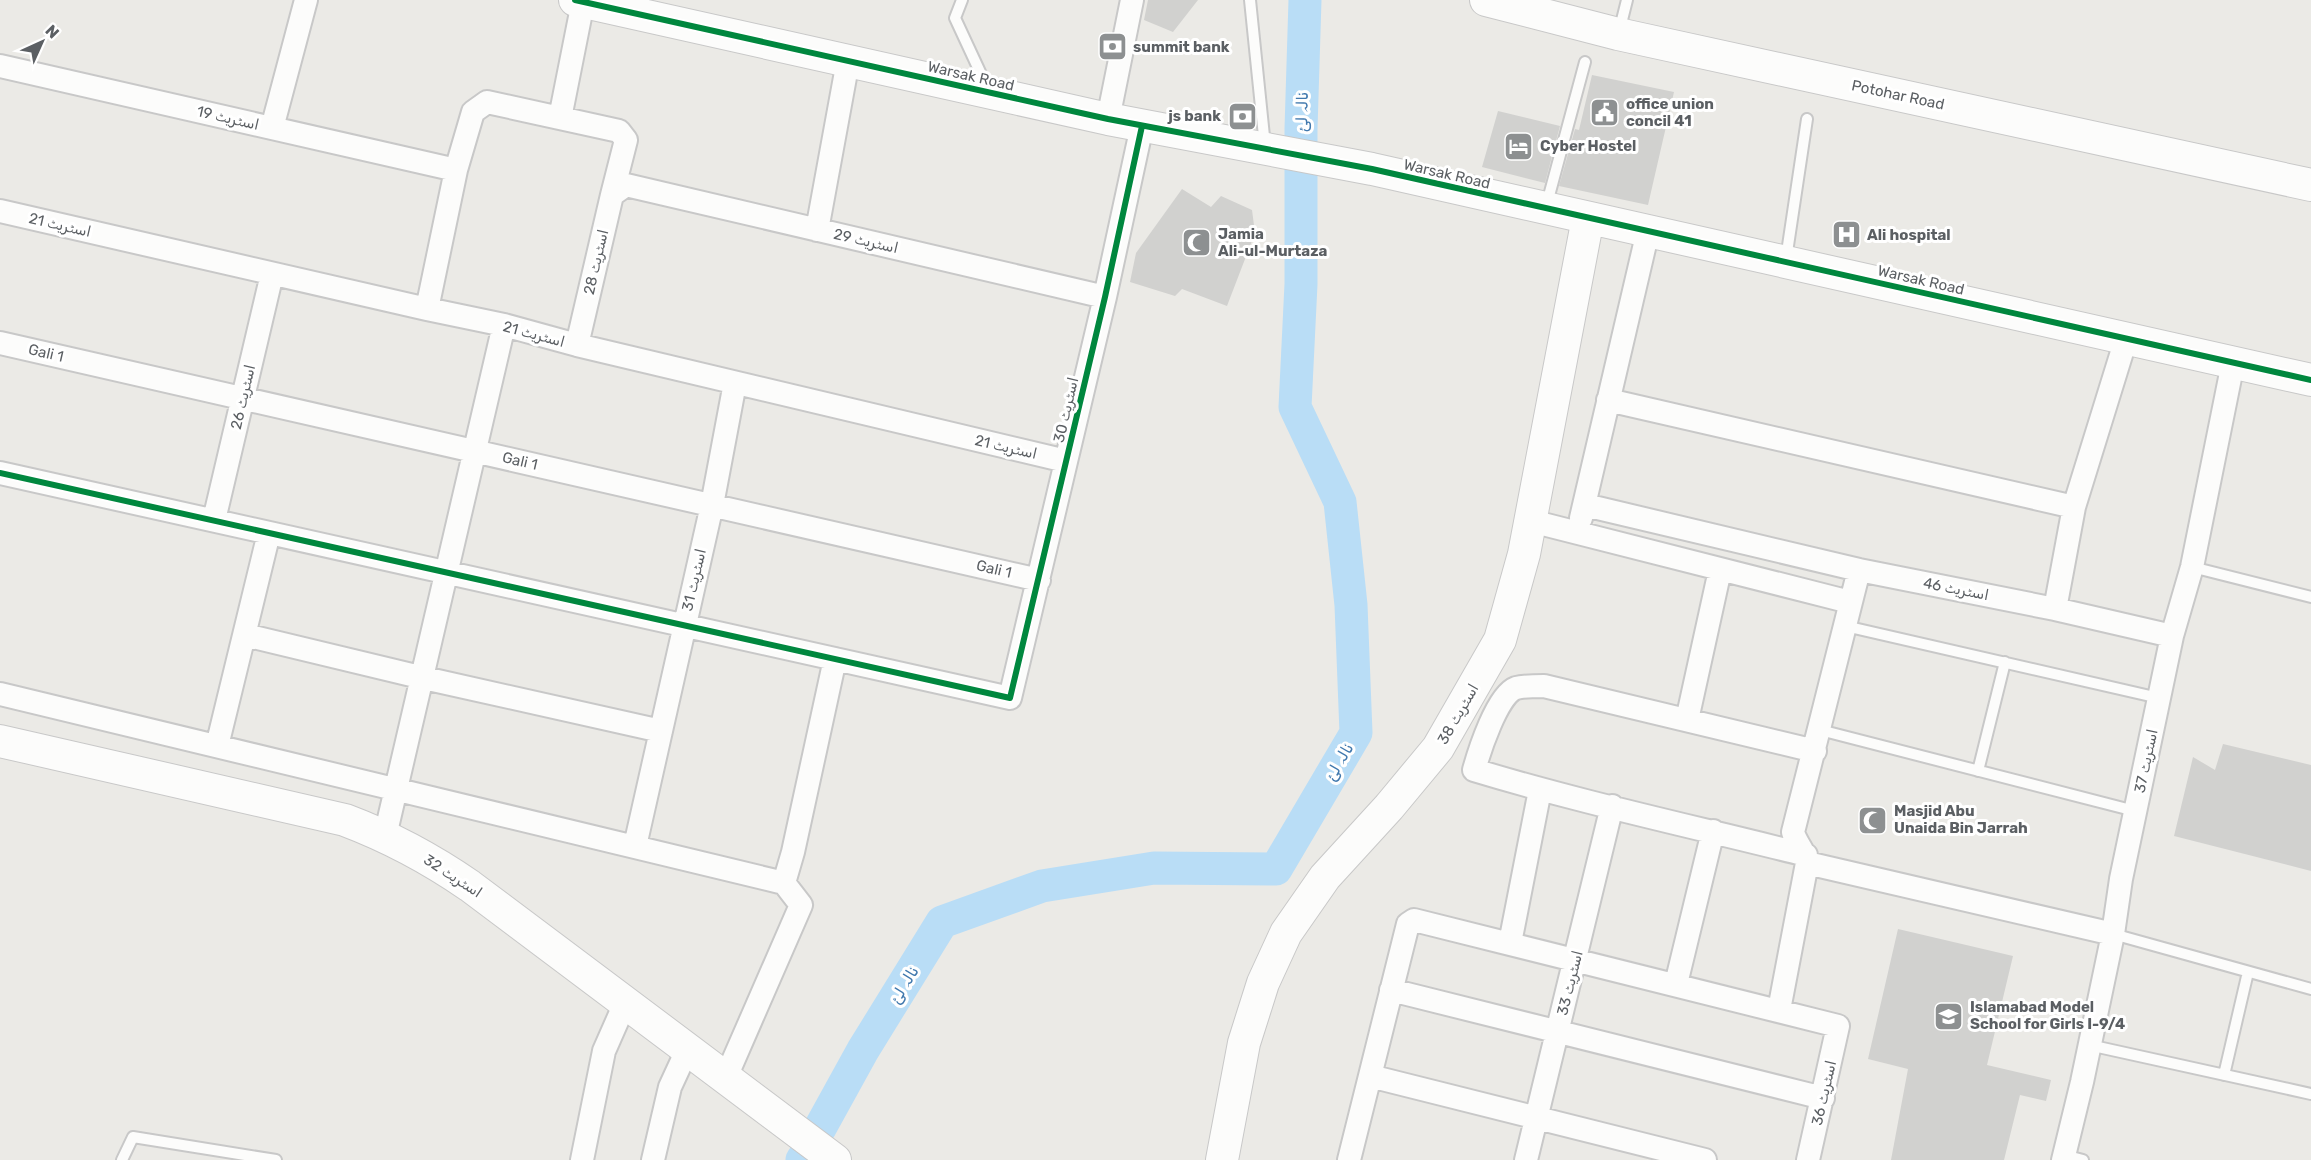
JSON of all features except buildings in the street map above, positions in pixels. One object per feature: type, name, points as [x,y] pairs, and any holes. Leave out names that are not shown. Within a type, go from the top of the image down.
[{"type":"street","points":[[272,128],[306,0]]},
{"type":"street","points":[[1108,119],[1132,0]]},
{"type":"street","name":"Potohar Road","points":[[1486,0],[1538,7],[1618,34],[2311,185]]},
{"type":"street","points":[[427,309],[456,170],[473,112],[487,102],[560,118],[579,1]]},
{"type":"street","name":"Warsak Road","points":[[579,1],[660,14],[848,61],[989,93],[1142,126],[1372,170],[2311,380]]},
{"type":"street","points":[[817,230],[848,61]]},
{"type":"street","name":"اسٹریٹ 19","points":[[0,66],[456,170]]},
{"type":"street","name":"اسٹریٹ 28","points":[[560,118],[619,131],[626,140],[619,190],[576,345]]},
{"type":"street","name":"اسٹریٹ 30","points":[[835,659],[1010,698],[1105,297],[1142,126]]},
{"type":"street","name":"اسٹریٹ 29","points":[[619,190],[817,230],[1105,297]]},
{"type":"street","name":"اسٹریٹ 21","points":[[0,211],[504,325],[576,345],[1066,461]]},
{"type":"street","name":"اسٹریٹ 38","points":[[1222,1160],[1244,1043],[1263,983],[1281,943],[1325,877],[1389,807],[1438,748],[1500,640],[1531,521],[1588,218]]},
{"type":"street","points":[[1576,534],[1585,505],[1648,231]]},
{"type":"street","name":"اسٹریٹ 26","points":[[214,520],[272,274]]},
{"type":"street","points":[[385,836],[424,678],[504,325]]},
{"type":"street","points":[[2055,609],[2074,507],[2126,339]]},
{"type":"street","name":"Gali 1","points":[[0,343],[1039,580]]},
{"type":"street","name":"اسٹریٹ 37","points":[[2070,1158],[2088,1045],[2113,934],[2121,879],[2172,636],[2192,567],[2233,363]]},
{"type":"street","name":"اسٹریٹ 31","points":[[635,846],[712,505],[735,383]]},
{"type":"street","points":[[1608,400],[2074,507]]},
{"type":"street","points":[[0,473],[835,659],[784,883]]},
{"type":"street","name":"اسٹریٹ 46","points":[[1585,505],[1859,570],[2055,609],[2172,636]]},
{"type":"street","points":[[1531,521],[1850,602]]},
{"type":"street","points":[[217,746],[269,533]]},
{"type":"street","points":[[1687,720],[1720,570]]},
{"type":"street","points":[[1349,1160],[1408,924],[1411,920],[1779,1010],[1806,859],[1796,843],[1793,832],[1859,570]]},
{"type":"street","points":[[245,635],[661,731]]},
{"type":"street","points":[[1817,741],[1687,720],[1544,686],[1515,688],[1506,697],[1490,725],[1474,770],[1540,790],[1713,831],[1806,859],[2113,934]]},
{"type":"street","points":[[0,694],[784,883],[801,905],[726,1077]]},
{"type":"street","name":"اسٹریٹ 32","points":[[0,741],[345,820],[385,836],[436,863],[470,886],[835,1160]]},
{"type":"street","points":[[1510,943],[1540,790]]},
{"type":"street","name":"اسٹریٹ 33","points":[[1526,1160],[1612,806]]},
{"type":"street","points":[[1676,984],[1713,831]]},
{"type":"street","points":[[1391,990],[1823,1098]]},
{"type":"street","points":[[582,1160],[604,1051],[626,1001]]},
{"type":"street","name":"اسٹریٹ 36","points":[[1779,1010],[1838,1026],[1808,1160]]},
{"type":"street","points":[[654,1160],[670,1087],[688,1048]]},
{"type":"street","points":[[1370,1076],[1705,1160]]},
{"type":"street","points":[[661,1131],[666,1160]]},
{"type":"lane","points":[[962,0],[955,18],[989,93]]},
{"type":"lane","points":[[1250,0],[1273,151]]},
{"type":"lane","points":[[1618,34],[1627,0]]},
{"type":"lane","points":[[1546,208],[1585,62]]},
{"type":"lane","points":[[1786,262],[1807,119]]},
{"type":"lane","points":[[2192,567],[2311,597]]},
{"type":"lane","points":[[1845,626],[2159,698]]},
{"type":"lane","points":[[1978,771],[2005,662]]},
{"type":"lane","points":[[1817,741],[1978,771],[2135,811]]},
{"type":"lane","points":[[2113,934],[2311,989]]},
{"type":"lane","points":[[2224,1075],[2248,972]]},
{"type":"lane","points":[[2088,1045],[2311,1094]]},
{"type":"lane","points":[[122,1160],[134,1137],[276,1160]]},
{"type":"waterway","name":"نالہ لئ","points":[[820,1128],[863,1050],[942,922],[1042,886],[1154,868],[1276,869],[1356,733],[1351,605],[1340,502],[1295,407],[1301,284],[1301,129],[1305,0]]},
{"type":"cycle path","points":[[575,0],[1108,119],[1372,169],[2311,380]]},
{"type":"cycle path","points":[[0,473],[1010,698],[1105,297],[1142,126]]},
{"type":"place","name":"summit bank","points":[[1112,47]]},
{"type":"place","name":"office union concil 41","points":[[1605,113]]},
{"type":"place","name":"js bank","points":[[1242,116]]},
{"type":"place","name":"Cyber Hostel","points":[[1519,146]]},
{"type":"place","name":"Ali hospital","points":[[1846,235]]},
{"type":"place","name":"Jamia Ali-ul-Murtaza","points":[[1197,243]]},
{"type":"place","name":"Masjid Abu Unaida Bin Jarrah","points":[[1873,820]]},
{"type":"place","name":"Islamabad Model School for Girls I-9/4","points":[[1949,1016]]}]
